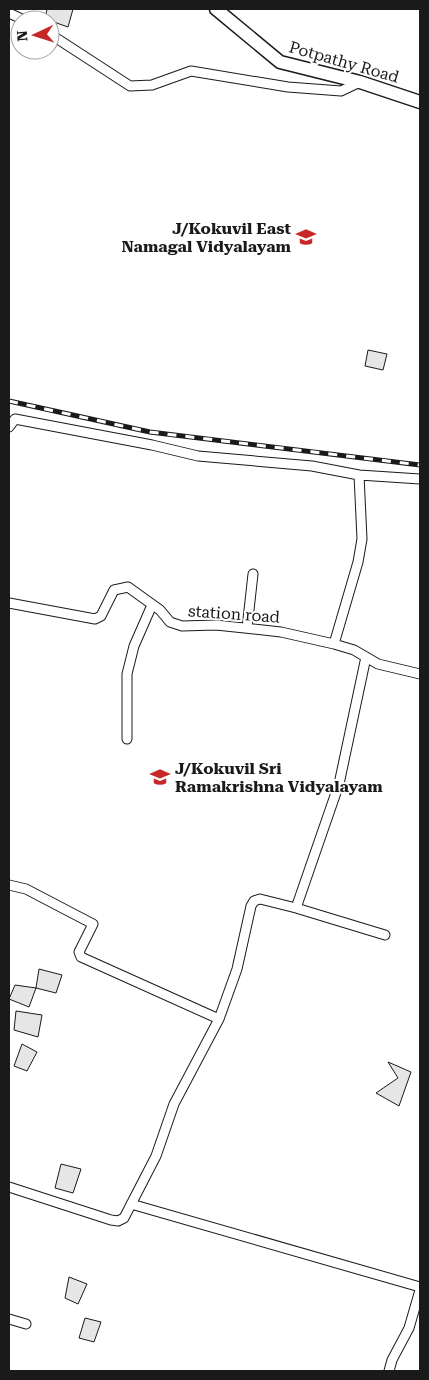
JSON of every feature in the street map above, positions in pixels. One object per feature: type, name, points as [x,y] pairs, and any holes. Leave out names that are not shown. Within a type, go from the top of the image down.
[{"type":"street","name":"Potpathy Road","points":[[216,9],[280,62],[360,82],[420,102]]},
{"type":"street","points":[[60,40],[130,86],[152,85],[191,71],[288,87],[341,91],[360,82]]},
{"type":"street","points":[[9,426],[15,419],[152,444],[198,456],[312,466],[359,474],[420,479]]},
{"type":"street","points":[[334,644],[358,562],[362,539],[359,474]]},
{"type":"street","points":[[247,628],[253,574]]},
{"type":"street","name":"station road","points":[[9,604],[95,619],[101,616],[114,590],[128,587],[152,605],[170,622],[182,626],[216,625],[281,632],[334,644],[378,664],[420,674]]},
{"type":"street","points":[[127,739],[126,674],[134,646],[152,605]]},
{"type":"street","points":[[296,908],[339,784],[366,657]]},
{"type":"street","points":[[9,885],[26,889],[93,924],[80,952],[81,957],[219,1019]]},
{"type":"street","points":[[9,1186],[118,1221],[124,1218],[156,1156],[174,1104],[219,1019],[237,969],[251,906],[254,901],[260,899],[296,908],[385,935]]},
{"type":"street","points":[[131,1204],[420,1288],[409,1328],[392,1360],[389,1371]]},
{"type":"street","points":[[9,1319],[26,1324]]},
{"type":"building","points":[[73,9],[68,27],[60,24],[60,10],[47,10]]},
{"type":"building","points":[[368,350],[387,354],[383,370],[365,366]]},
{"type":"building","points":[[39,969],[62,975],[56,993],[36,988]]},
{"type":"building","points":[[15,985],[36,988],[29,1007],[9,999]]},
{"type":"building","points":[[16,1011],[42,1015],[38,1037],[14,1030]]},
{"type":"building","points":[[22,1044],[37,1052],[27,1071],[14,1066]]},
{"type":"building","points":[[388,1062],[411,1072],[399,1106],[376,1093],[398,1078]]},
{"type":"building","points":[[61,1164],[81,1169],[73,1193],[55,1188]]},
{"type":"building","points":[[69,1277],[87,1284],[78,1304],[65,1298]]},
{"type":"building","points":[[85,1318],[101,1322],[94,1342],[79,1338]]},
{"type":"railway","points":[[9,401],[150,432],[420,465]]},
{"type":"place","name":"J/Kokuvil East Namagal Vidyalayam","points":[[306,237]]},
{"type":"place","name":"J/Kokuvil Sri Ramakrishna Vidyalayam","points":[[160,777]]}]
